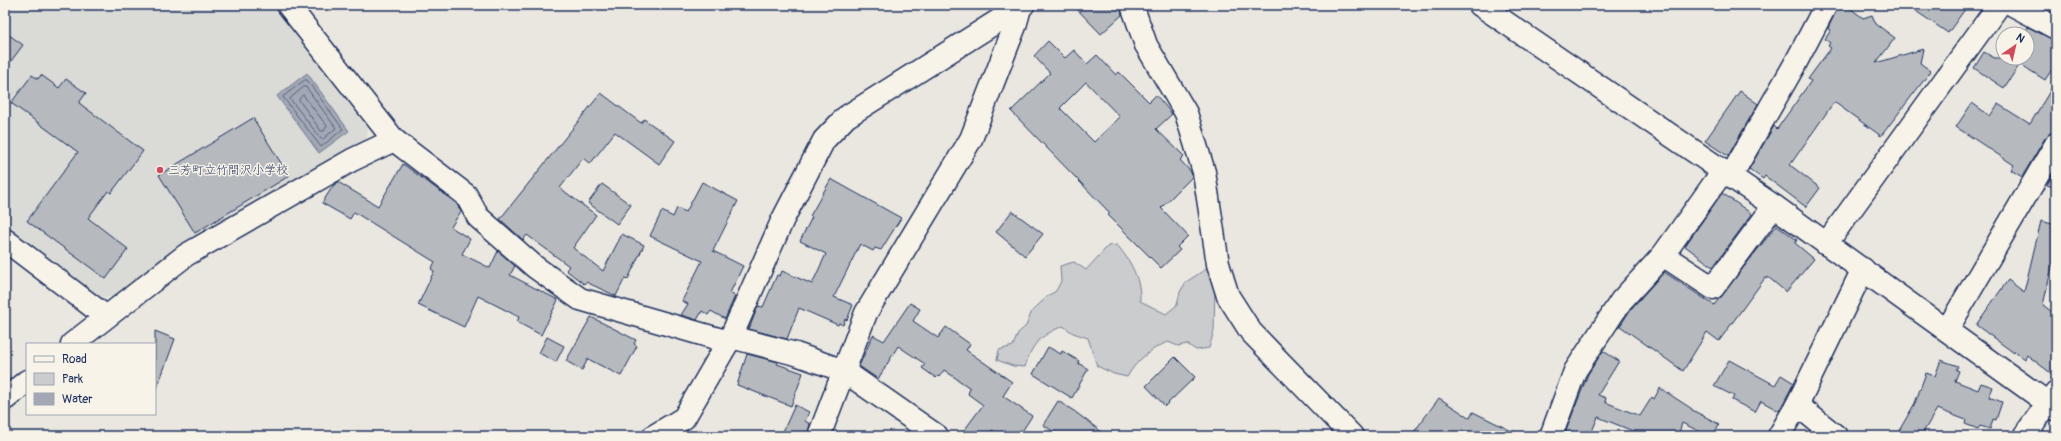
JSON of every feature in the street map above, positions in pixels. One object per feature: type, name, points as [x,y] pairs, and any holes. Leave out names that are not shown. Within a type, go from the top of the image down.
[{"type":"street","points":[[288,5],[394,140],[466,196],[478,217],[524,258],[580,299],[730,340],[796,354],[844,371],[937,436]]},
{"type":"street","points":[[1132,5],[1146,45],[1186,113],[1204,172],[1218,264],[1228,296],[1251,332],[1352,436]]},
{"type":"street","points":[[1480,5],[1774,206],[1947,330],[2053,401],[2024,436]]},
{"type":"street","points":[[1551,436],[1575,371],[1622,301],[1663,255],[1727,174],[1795,64],[1826,5]]},
{"type":"street","points":[[1826,244],[1999,5]]},
{"type":"street","points":[[2013,5],[2056,28]]},
{"type":"street","points":[[654,436],[678,423],[684,418],[730,340],[783,219],[824,140],[846,117],[1021,6]]},
{"type":"street","points":[[819,436],[866,313],[971,139],[1015,26],[1021,6]]},
{"type":"street","points":[[73,343],[105,316],[186,255],[352,160],[394,140]]},
{"type":"street","points":[[1947,330],[2056,144]]},
{"type":"street","points":[[1663,255],[1713,288],[1774,206]]},
{"type":"street","points":[[5,240],[105,316]]},
{"type":"street","points":[[1779,436],[1797,405],[1863,269]]},
{"type":"street","points":[[5,399],[26,382]]},
{"type":"street","points":[[1797,405],[1836,436]]},
{"type":"street","points":[[688,436],[693,425],[690,408]]},
{"type":"shaded area","name":"三芳町立竹間沢小学校","points":[[5,5],[274,5],[368,129],[366,143],[170,256],[113,297],[98,298],[5,229],[5,81],[10,74],[5,70]]},
{"type":"green space","points":[[1117,245],[1131,264],[1137,278],[1140,301],[1166,314],[1177,305],[1180,292],[1186,282],[1206,269],[1215,286],[1214,331],[1209,348],[1196,350],[1187,344],[1178,346],[1168,342],[1155,348],[1144,356],[1127,377],[1114,374],[1097,366],[1088,338],[1073,333],[1063,326],[1048,333],[1038,341],[1031,352],[1025,367],[1013,366],[997,360],[999,350],[1013,346],[1018,333],[1026,326],[1032,311],[1049,295],[1056,291],[1061,281],[1060,266],[1074,262],[1086,270],[1108,246]]},
{"type":"water","points":[[307,73],[349,131],[319,153],[277,96]]},
{"type":"building","points":[[1073,5],[1120,5],[1122,15],[1101,34]]},
{"type":"building","points":[[1839,5],[1846,5],[1863,18],[1872,15],[1876,24],[1895,38],[1876,63],[1923,49],[1920,63],[1931,71],[1881,136],[1834,102],[1790,165],[1820,188],[1806,207],[1765,176],[1763,179],[1749,169],[1774,126],[1777,129],[1811,81],[1808,79],[1831,48],[1828,46],[1830,43],[1825,39],[1831,30],[1828,28]]},
{"type":"building","points":[[1907,5],[1968,5],[1948,33]]},
{"type":"building","points":[[2035,30],[2056,41],[2056,63],[2045,80],[2023,66],[2035,66]]},
{"type":"building","points":[[5,32],[23,45],[5,69]]},
{"type":"building","points":[[1048,41],[1065,58],[1074,50],[1087,64],[1097,55],[1116,75],[1119,72],[1149,102],[1156,95],[1172,114],[1156,129],[1184,156],[1180,160],[1191,172],[1192,177],[1161,208],[1188,236],[1177,247],[1180,250],[1161,268],[1108,215],[1110,213],[1011,111],[1050,73],[1034,56]],"holes":[[[1086,82],[1120,117],[1094,142],[1060,108]]]},
{"type":"building","points":[[1984,52],[1994,58],[1995,66],[2019,66],[2004,88],[1974,68]]},
{"type":"building","points":[[32,75],[38,79],[41,75],[59,88],[66,79],[86,93],[79,103],[143,151],[111,193],[108,191],[88,218],[128,249],[106,279],[27,221],[78,152],[11,103]]},
{"type":"building","points":[[2056,81],[2056,132],[2050,133],[2045,138],[2022,177],[2011,170],[2014,165],[1956,127],[1972,103],[1990,116],[1998,104],[2030,124]]},
{"type":"building","points":[[1740,91],[1758,104],[1728,156],[1705,141]]},
{"type":"building","points":[[601,93],[641,123],[644,119],[675,141],[659,164],[615,132],[590,164],[583,158],[560,188],[596,215],[573,248],[603,271],[622,234],[644,245],[628,279],[625,278],[616,296],[586,282],[584,284],[566,270],[569,266],[527,235],[523,240],[500,219]]},
{"type":"building","points":[[253,118],[289,176],[195,233],[159,175]]},
{"type":"building","points":[[403,164],[456,203],[461,211],[451,227],[470,239],[462,254],[490,268],[498,251],[515,266],[510,275],[558,300],[541,335],[517,322],[519,317],[478,296],[464,327],[418,305],[434,271],[431,269],[435,262],[354,212],[350,219],[322,203],[333,186],[338,182],[378,206]]},
{"type":"building","points":[[2056,169],[2056,188],[2047,185]]},
{"type":"building","points":[[831,179],[901,218],[881,250],[875,248],[873,251],[860,244],[834,297],[853,305],[847,320],[845,319],[843,325],[839,323],[838,325],[799,308],[787,339],[749,329],[758,306],[763,307],[777,275],[780,276],[782,271],[812,284],[826,254],[800,241],[812,217],[810,216]]},
{"type":"building","points":[[702,182],[738,201],[713,251],[743,266],[730,293],[735,296],[725,319],[711,311],[708,315],[702,311],[697,320],[681,315],[688,304],[682,301],[702,261],[650,236],[662,211],[673,217],[677,208],[686,212]]},
{"type":"building","points":[[602,184],[631,205],[617,224],[588,203]]},
{"type":"building","points":[[1722,193],[1752,214],[1713,267],[1685,246]]},
{"type":"building","points":[[1012,211],[1043,234],[1025,256],[996,232]]},
{"type":"building","points":[[2041,221],[2056,225],[2056,249],[2043,305],[2056,315],[2056,377],[2027,355],[2025,359],[2015,351],[2014,353],[1976,325],[2008,280],[2024,292]]},
{"type":"building","points":[[1777,225],[1797,240],[1795,243],[1814,259],[1786,292],[1768,277],[1767,279],[1765,278],[1719,341],[1707,332],[1683,371],[1620,326],[1631,309],[1664,272],[1714,305]]},
{"type":"building","points":[[910,303],[920,309],[913,321],[938,338],[946,327],[970,344],[966,350],[1012,382],[1003,396],[1032,416],[1019,436],[1001,436],[992,430],[988,436],[960,436],[983,405],[968,394],[970,388],[944,370],[939,377],[938,376],[936,378],[922,368],[925,364],[898,346],[878,379],[859,366],[873,335],[884,341]]},
{"type":"building","points":[[591,317],[636,340],[634,344],[637,346],[621,376],[588,359],[582,370],[566,361]]},
{"type":"building","points":[[155,331],[175,339],[157,388],[156,343]]},
{"type":"building","points":[[547,337],[564,346],[556,362],[539,353]]},
{"type":"building","points":[[1048,347],[1061,354],[1062,351],[1079,361],[1078,363],[1088,369],[1072,398],[1033,374]]},
{"type":"building","points":[[1603,351],[1619,361],[1598,395],[1606,398],[1605,402],[1640,416],[1652,397],[1654,399],[1660,388],[1692,410],[1719,424],[1713,436],[1709,436],[1682,423],[1678,436],[1637,436],[1638,433],[1598,417],[1590,436],[1564,436],[1588,374]]},
{"type":"building","points":[[747,354],[778,362],[777,364],[803,373],[791,406],[737,385]]},
{"type":"building","points":[[1175,357],[1195,377],[1165,406],[1146,386]]},
{"type":"building","points":[[1729,360],[1775,385],[1781,375],[1794,383],[1779,411],[1761,401],[1755,412],[1732,400],[1734,396],[1714,386]]},
{"type":"building","points":[[1941,360],[1958,366],[1956,370],[1959,371],[1955,381],[1978,390],[1981,383],[1993,387],[1989,397],[2002,402],[1996,420],[1993,419],[1990,429],[1980,426],[1978,429],[1965,424],[1966,420],[1937,409],[1921,436],[1896,436],[1915,403],[1926,373],[1935,376]]},
{"type":"building","points":[[1439,398],[1470,418],[1473,412],[1522,436],[1411,436]]},
{"type":"building","points":[[1058,401],[1107,436],[1061,436],[1043,425]]},
{"type":"building","points":[[795,405],[809,412],[805,421],[810,424],[807,436],[781,436]]},
{"type":"place","name":"三芳町立竹間沢小学校","points":[[160,170]]}]
